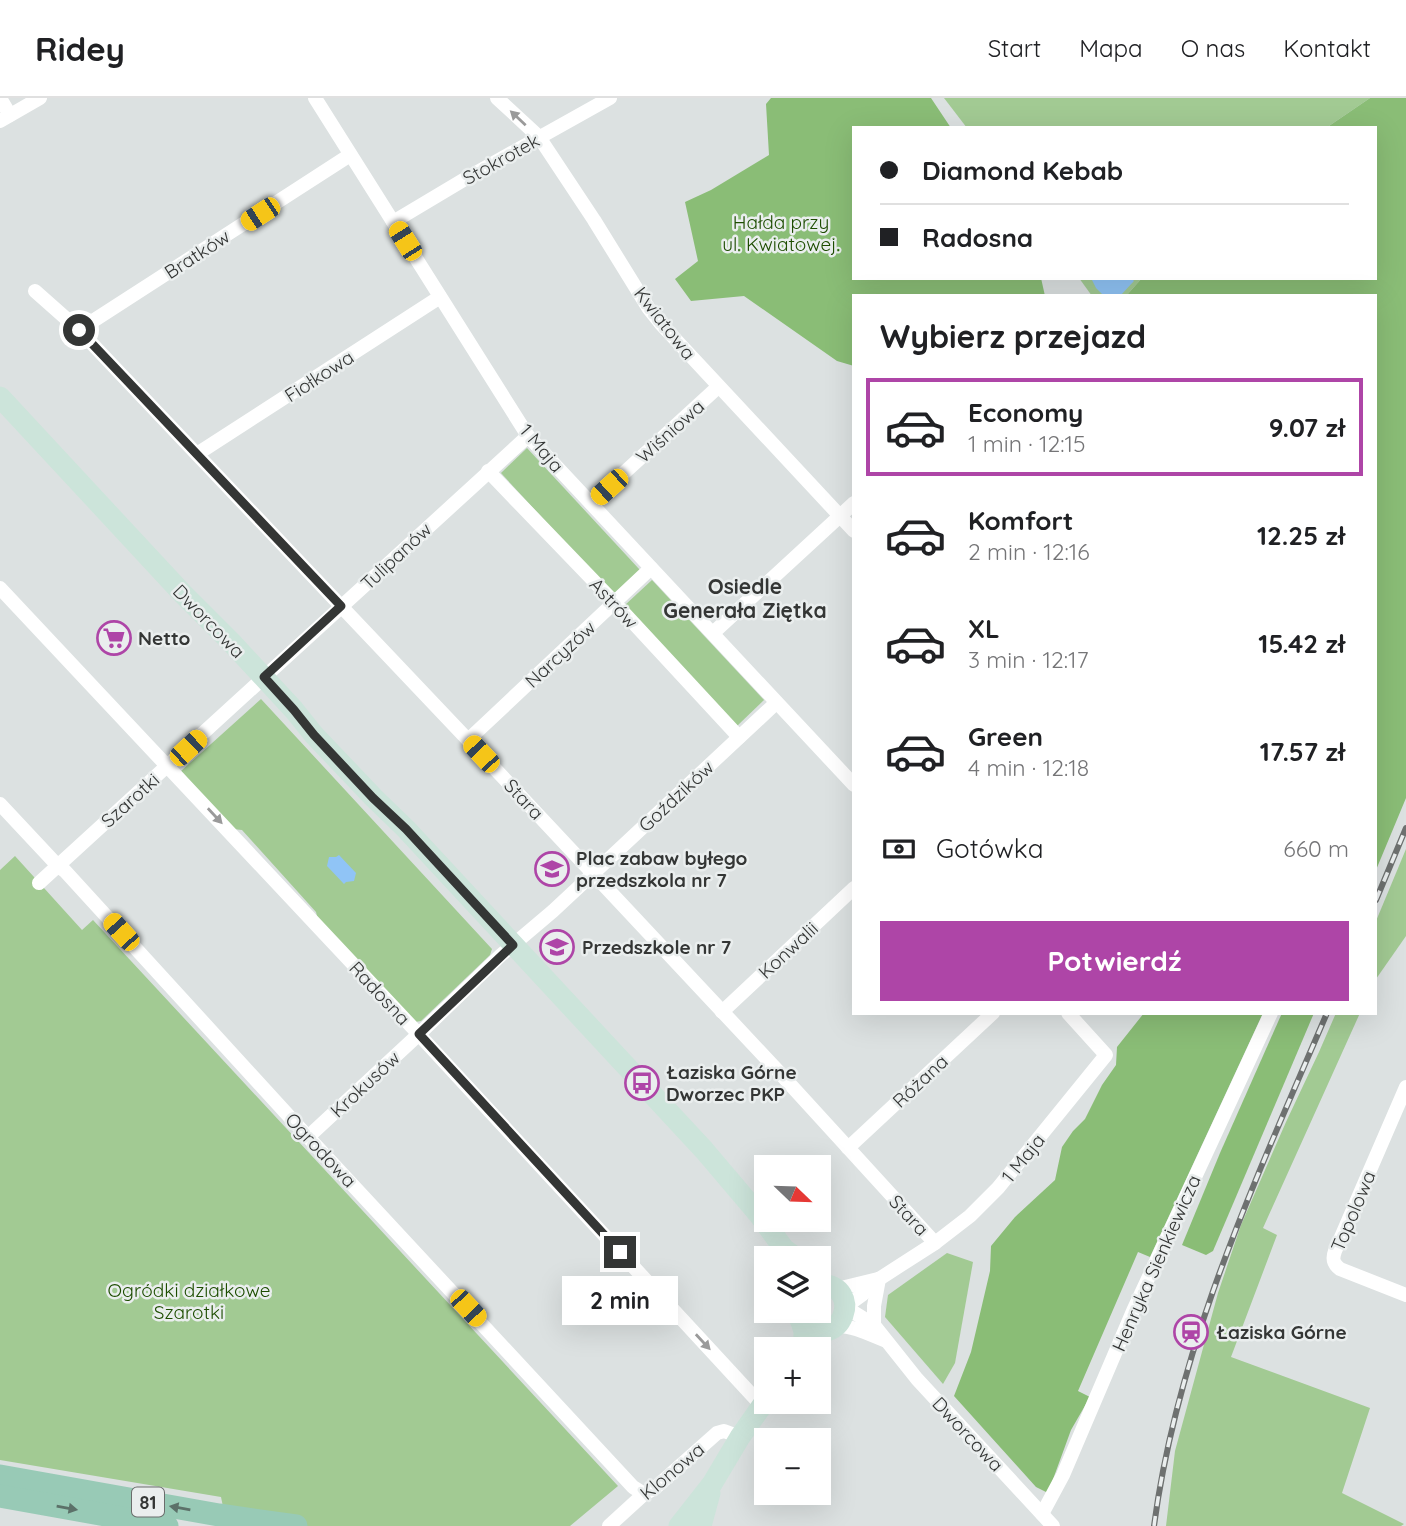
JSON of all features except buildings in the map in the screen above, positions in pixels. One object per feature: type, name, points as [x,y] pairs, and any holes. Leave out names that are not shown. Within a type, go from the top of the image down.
[{"type":"main road","name":"81","points":[[0,1476],[296,1526]]},
{"type":"main road","name":"81","points":[[0,1496],[167,1526]]},
{"type":"street","points":[[0,99],[5,118],[40,98]]},
{"type":"street","name":"1 Maja","points":[[315,98],[528,436],[852,783]]},
{"type":"street","name":"Kwiatowa","points":[[497,98],[539,137],[649,309],[718,387],[852,529]]},
{"type":"street","name":"Stokrotek","points":[[393,222],[465,178],[610,98]]},
{"type":"street","name":"Bratków","points":[[79,330],[350,155]]},
{"type":"street","name":"Stara","points":[[35,291],[79,330],[468,740],[935,1243]]},
{"type":"street","name":"Fiołkowa","points":[[197,454],[440,298]]},
{"type":"street","name":"Wiśniowa","points":[[591,503],[718,387]]},
{"type":"street","name":"Dworcowa","points":[[0,397],[704,1150],[782,1246]]},
{"type":"street","name":"Tulipanów","points":[[264,677],[528,436]]},
{"type":"street","name":"Astrów","points":[[488,471],[739,737]]},
{"type":"street","points":[[713,633],[852,505]]},
{"type":"street","name":"Narcyzów","points":[[468,740],[651,568]]},
{"type":"street","points":[[0,588],[168,766]]},
{"type":"street","name":"Szarotki","points":[[39,883],[264,677]]},
{"type":"street","name":"Goździków","points":[[513,945],[776,702]]},
{"type":"street","name":"Radosna","points":[[168,766],[754,1392]]},
{"type":"street","name":"Ogrodowa","points":[[0,804],[65,871],[633,1487],[644,1493]]},
{"type":"street","name":"Konwalii","points":[[722,1012],[852,890]]},
{"type":"street","name":"Krokusów","points":[[308,1137],[513,945]]},
{"type":"street","name":"Różana","points":[[848,1148],[991,1015]]},
{"type":"street","name":"1 Maja","points":[[831,1313],[863,1294],[879,1279],[935,1243],[970,1216],[998,1188],[1107,1055],[1070,1015]]},
{"type":"street","name":"Henryka Sienkiewicza","points":[[1042,1514],[1063,1475],[1143,1289],[1270,1015]]},
{"type":"street","name":"Topolowa","points":[[1406,1087],[1333,1259],[1340,1269],[1406,1295]]},
{"type":"street","points":[[874,1325],[879,1279]]},
{"type":"street","name":"Dworcowa","points":[[831,1314],[874,1325],[917,1379],[1053,1526]]},
{"type":"street","name":"Dworcowa","points":[[831,1315],[846,1326],[885,1340]]},
{"type":"street","points":[[804,1323],[809,1329],[817,1331],[823,1323]]},
{"type":"street","points":[[679,1526],[712,1484],[756,1414]]},
{"type":"street","name":"Klonowa","points":[[609,1526],[644,1493],[656,1488],[717,1433],[724,1431],[740,1437]]},
{"type":"street","points":[[701,1526],[712,1484]]},
{"type":"green space","name":"Hałda przy ul. Kwiatowej.","points":[[771,98],[931,98],[950,126],[852,126],[852,280],[1041,280],[1045,294],[852,294],[852,365],[837,361],[744,296],[691,301],[675,279],[698,261],[685,202],[711,190],[769,155],[766,104]]},
{"type":"green space","points":[[944,98],[1370,98],[1329,126],[965,126]]},
{"type":"green space","points":[[1370,98],[1406,98],[1406,798],[1377,868],[1377,294],[1128,294],[1140,280],[1377,280],[1377,126],[1329,126]]},
{"type":"green space","points":[[1080,280],[1140,280],[1128,294],[1091,294]]},
{"type":"green space","points":[[527,448],[640,570],[613,595],[501,473]]},
{"type":"green space","points":[[652,580],[764,700],[737,726],[625,605]]},
{"type":"green space","points":[[261,699],[492,949],[490,955],[421,1021],[415,1022],[318,920],[316,912],[242,830],[233,829],[181,771]]},
{"type":"green space","points":[[1406,849],[1406,936],[1377,978],[1377,919]]},
{"type":"green space","name":"Ogródki działkowe Szarotki","points":[[15,856],[82,930],[93,920],[618,1486],[570,1526],[227,1526],[221,1497],[0,1460],[0,870]]},
{"type":"green space","points":[[1142,1015],[1262,1015],[1150,1257],[1138,1252],[1078,1391],[1090,1397],[1071,1430],[1048,1493],[1036,1487],[954,1396],[971,1352],[990,1271],[991,1246],[1015,1217],[1055,1180],[1062,1147],[1085,1119],[1102,1085],[1116,1065],[1117,1047]]},
{"type":"green space","points":[[1281,1015],[1313,1015],[1213,1251],[1206,1255],[1182,1245]]},
{"type":"green space","points":[[1335,1015],[1359,1015],[1263,1228],[1277,1235],[1231,1357],[1370,1408],[1342,1493],[1404,1524],[1166,1526],[1175,1451],[1218,1293],[1241,1225]]},
{"type":"green space","points":[[947,1253],[973,1262],[955,1363],[943,1384],[885,1317],[888,1295]]},
{"type":"water","points":[[1092,280],[1134,281],[1122,294],[1102,294]]},
{"type":"water","points":[[339,855],[356,873],[354,881],[344,884],[327,866],[329,857]]},
{"type":"railway","points":[[1377,898],[1406,828]]},
{"type":"railway","points":[[1154,1526],[1165,1459],[1201,1328],[1247,1201],[1326,1015]]},
{"type":"place","name":"Netto","points":[[114,638]]},
{"type":"place","name":"Plac zabaw byłego przedszkola nr 7","points":[[552,869]]},
{"type":"place","name":"Przedszkole nr 7","points":[[557,947]]},
{"type":"place","name":"Łaziska Górne Dworzec PKP","points":[[642,1083]]},
{"type":"place","name":"Łaziska Górne","points":[[1191,1332]]},
{"type":"district","name":"Osiedle Generała Ziętka","points":[[745,598]]},
{"type":"route","points":[[79,330],[341,606],[264,677],[314,735],[406,829],[513,945],[419,1034],[620,1252]]}]
